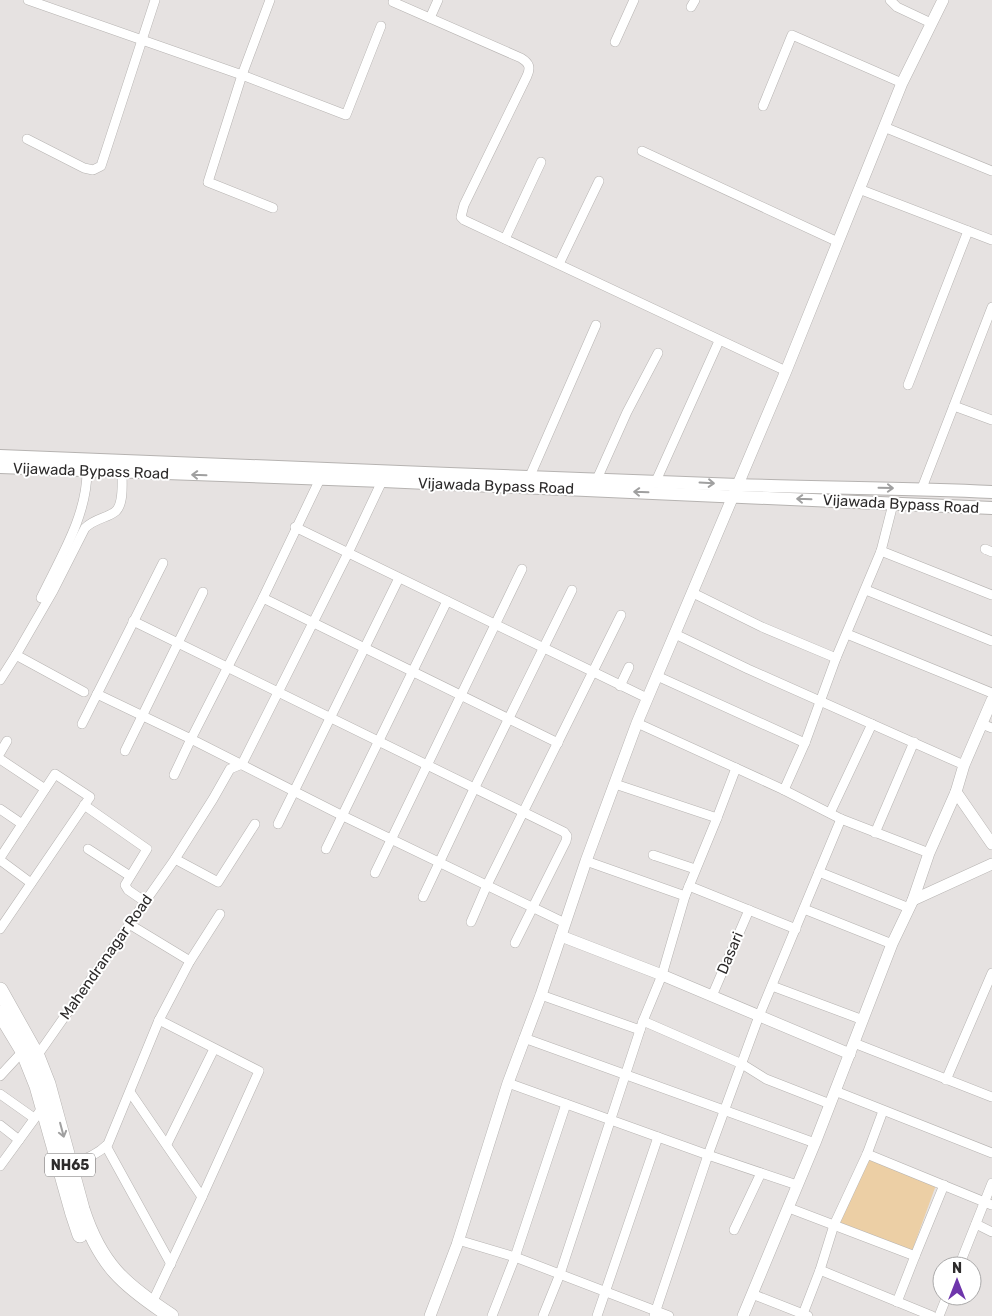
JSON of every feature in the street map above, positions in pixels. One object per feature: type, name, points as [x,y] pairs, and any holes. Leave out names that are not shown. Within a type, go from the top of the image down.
[{"type":"highway","name":"NH65","points":[[0,990],[30,1054],[51,1093],[89,1230],[97,1247],[117,1275],[153,1310]]},
{"type":"highway","name":"NH65","points":[[0,1012],[30,1054],[29,1063],[39,1112],[82,1240],[110,1281],[126,1295],[153,1310],[171,1316]]},
{"type":"main road","name":"Vijawada Bypass Road","points":[[0,456],[384,476],[736,490],[922,488],[992,492]]},
{"type":"main road","name":"Vijawada Bypass Road","points":[[0,467],[320,479],[384,476],[597,478],[656,481],[893,504],[992,508]]},
{"type":"street","points":[[28,0],[242,75],[346,115],[381,26]]},
{"type":"street","points":[[28,139],[84,168],[93,170],[101,166],[155,0]]},
{"type":"street","points":[[270,0],[242,75],[208,182],[273,208]]},
{"type":"street","points":[[430,18],[438,0]]},
{"type":"street","points":[[615,42],[634,0]]},
{"type":"street","points":[[890,0],[897,7],[931,23]]},
{"type":"street","points":[[430,1316],[458,1240],[508,1083],[637,723],[786,372],[902,82],[943,0]]},
{"type":"street","points":[[393,2],[521,58],[528,62],[530,66],[527,76],[462,212],[461,217],[464,220],[786,372]]},
{"type":"street","points":[[764,106],[792,35],[902,82]]},
{"type":"street","points":[[884,127],[992,171]]},
{"type":"street","points":[[642,151],[838,242]]},
{"type":"street","points":[[505,239],[541,162]]},
{"type":"street","points":[[560,264],[599,181]]},
{"type":"street","points":[[859,190],[992,240]]},
{"type":"street","points":[[908,385],[968,231]]},
{"type":"street","points":[[922,488],[992,306]]},
{"type":"street","points":[[530,476],[596,325]]},
{"type":"street","points":[[656,481],[719,341]]},
{"type":"street","points":[[597,478],[627,412],[658,353]]},
{"type":"street","points":[[954,406],[992,420]]},
{"type":"street","points":[[41,598],[80,516],[87,486],[87,471]]},
{"type":"street","points":[[0,680],[53,591],[85,528],[91,521],[115,511],[120,500],[122,472]]},
{"type":"street","points":[[242,764],[279,693],[384,476]]},
{"type":"street","points":[[174,775],[263,598],[295,527],[320,479]]},
{"type":"street","points":[[784,790],[805,743],[836,658],[881,551],[893,504]]},
{"type":"street","points":[[295,527],[647,698]]},
{"type":"street","points":[[881,551],[992,595]]},
{"type":"street","points":[[82,724],[163,563]]},
{"type":"street","points":[[375,873],[522,569]]},
{"type":"street","points":[[278,824],[399,578]]},
{"type":"street","points":[[423,897],[572,590]]},
{"type":"street","points":[[866,590],[992,641]]},
{"type":"street","points":[[125,751],[144,716],[203,592]]},
{"type":"street","points":[[693,593],[762,627],[836,658]]},
{"type":"street","points":[[263,598],[412,670],[558,744]]},
{"type":"street","points":[[326,849],[447,601]]},
{"type":"street","points":[[471,922],[487,885],[621,615]]},
{"type":"street","points":[[133,621],[564,832],[567,836],[566,841],[515,943]]},
{"type":"street","points":[[675,634],[748,669],[964,765]]},
{"type":"street","points":[[847,634],[992,693]]},
{"type":"street","points":[[16,655],[84,692]]},
{"type":"street","points":[[620,686],[630,667]]},
{"type":"street","points":[[657,676],[805,743]]},
{"type":"street","points":[[97,694],[565,923]]},
{"type":"street","points":[[743,1316],[789,1208],[892,944],[911,904],[929,854],[956,792],[964,765],[987,726],[992,700]]},
{"type":"street","points":[[637,723],[784,790],[830,814],[929,854]]},
{"type":"street","points":[[830,814],[872,724]]},
{"type":"street","points":[[0,753],[7,741]]},
{"type":"street","points":[[875,833],[914,742]]},
{"type":"street","points":[[0,758],[45,789]]},
{"type":"street","name":"Mahendranagar Road","points":[[0,1076],[30,1054],[129,924],[175,859],[230,769],[242,764]]},
{"type":"street","points":[[543,1316],[560,1274],[642,1026],[662,976],[685,896],[736,768]]},
{"type":"street","points":[[0,929],[90,797],[55,774],[0,859],[31,883]]},
{"type":"street","points":[[615,784],[717,818]]},
{"type":"street","points":[[956,792],[992,844]]},
{"type":"street","points":[[84,805],[147,849],[126,882],[126,888],[144,901]]},
{"type":"street","points":[[0,809],[22,824]]},
{"type":"street","points":[[655,1313],[708,1155],[760,1016],[818,872],[842,819]]},
{"type":"street","points":[[175,859],[218,882],[255,824]]},
{"type":"street","points":[[88,849],[130,876]]},
{"type":"street","points":[[653,855],[695,869]]},
{"type":"street","points":[[586,861],[685,896]]},
{"type":"street","points":[[818,872],[911,904],[992,864]]},
{"type":"street","points":[[689,886],[796,929]]},
{"type":"street","points":[[804,909],[892,944]]},
{"type":"street","name":"Dasari","points":[[712,996],[749,910]]},
{"type":"street","points":[[70,1164],[85,1160],[100,1152],[108,1144],[159,1020],[190,961],[220,914]]},
{"type":"street","points":[[129,924],[190,961]]},
{"type":"street","points":[[561,936],[712,996],[850,1054]]},
{"type":"street","points":[[946,1080],[991,979]]},
{"type":"street","points":[[772,986],[863,1020]]},
{"type":"street","points":[[541,994],[642,1026],[742,1064],[766,1079],[830,1104]]},
{"type":"street","points":[[153,1310],[259,1071],[159,1020]]},
{"type":"street","points":[[524,1038],[815,1143]]},
{"type":"street","points":[[854,1043],[992,1097]]},
{"type":"street","points":[[167,1144],[214,1049]]},
{"type":"street","points":[[508,1083],[797,1185]]},
{"type":"street","points":[[835,1091],[992,1154]]},
{"type":"street","points":[[130,1092],[202,1197]]},
{"type":"street","points":[[0,1094],[39,1112],[0,1166]]},
{"type":"street","points":[[492,1316],[515,1257],[566,1104]]},
{"type":"street","points":[[752,1294],[806,1315],[834,1225],[867,1154],[884,1111]]},
{"type":"street","points":[[0,1124],[19,1140]]},
{"type":"street","points":[[597,1316],[658,1137]]},
{"type":"street","points":[[106,1146],[172,1264]]},
{"type":"street","points":[[867,1154],[988,1204]]},
{"type":"street","points":[[734,1230],[761,1173]]},
{"type":"street","points":[[963,1256],[976,1224],[988,1204],[992,1183]]},
{"type":"street","points":[[897,1302],[944,1185]]},
{"type":"street","points":[[789,1208],[915,1256]]},
{"type":"street","points":[[976,1224],[992,1232]]},
{"type":"street","points":[[458,1240],[515,1257],[655,1313],[669,1316]]},
{"type":"street","points":[[820,1270],[932,1316]]},
{"type":"shaded area","points":[[869,1157],[936,1185],[912,1251],[839,1222]]}]
